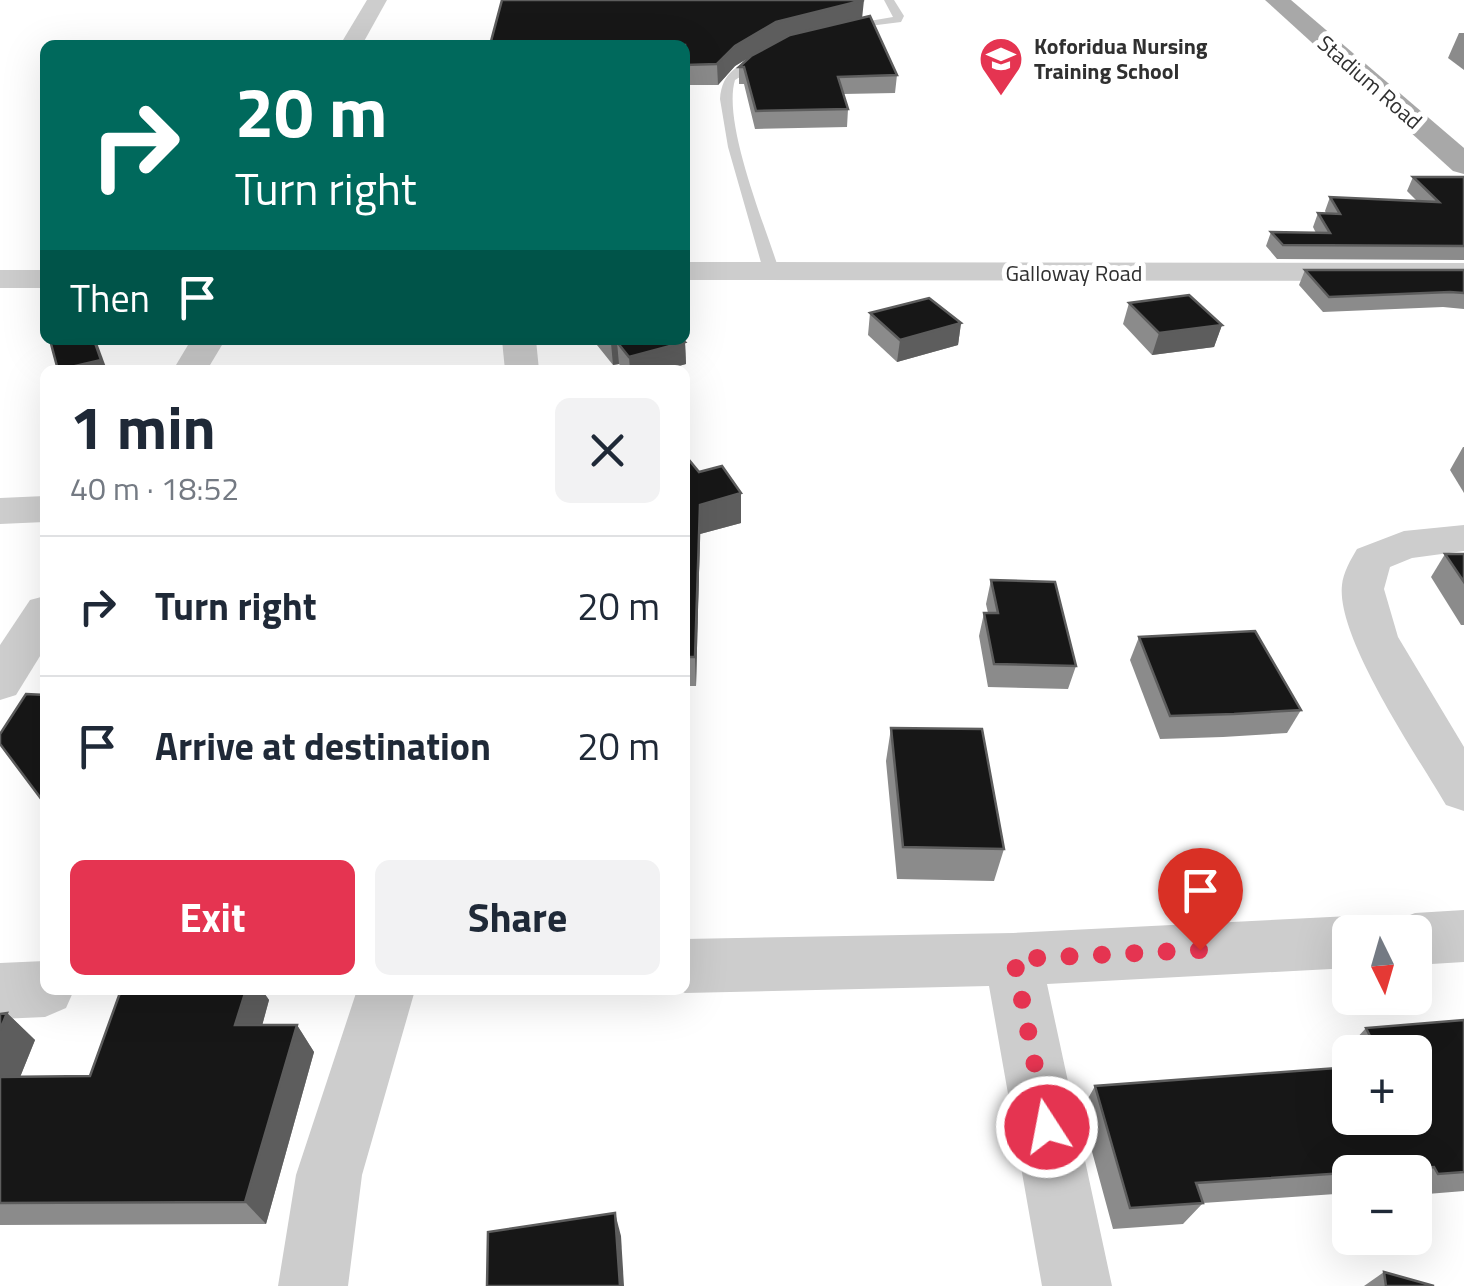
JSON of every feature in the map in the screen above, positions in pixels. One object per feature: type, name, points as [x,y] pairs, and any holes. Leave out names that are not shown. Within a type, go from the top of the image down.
[{"type":"main road","name":"Stadium Road","points":[[1277,0],[1464,164]]},
{"type":"main road","name":"Stadium Road","points":[[1308,0],[1464,130]]},
{"type":"street","points":[[354,40],[376,0]]},
{"type":"street","name":"Galloway Road","points":[[690,272],[1464,272]]},
{"type":"street","points":[[0,279],[40,279]]},
{"type":"street","points":[[0,511],[40,509]]},
{"type":"street","points":[[1464,538],[1404,545],[1372,560],[1363,584],[1366,611],[1384,652],[1464,790]]},
{"type":"street","points":[[0,683],[40,619]]},
{"type":"street","points":[[1432,938],[1464,936]]},
{"type":"street","points":[[690,966],[1014,959],[1332,943]]},
{"type":"street","points":[[1014,959],[1077,1286]]},
{"type":"street","points":[[0,991],[40,989]]},
{"type":"street","points":[[313,1286],[329,1175],[384,995]]},
{"type":"lane","points":[[826,30],[897,20],[899,16],[890,0]]},
{"type":"lane","points":[[772,273],[733,134],[727,84],[740,69],[784,49]]},
{"type":"building","points":[[502,0],[864,0],[776,22],[735,46],[717,64],[690,65],[690,40],[491,40]]},
{"type":"building","points":[[870,16],[897,75],[838,77],[848,109],[756,111],[744,67],[739,67],[751,56],[790,35]]},
{"type":"building","points":[[1413,177],[1464,177],[1464,246],[1283,245],[1271,232],[1330,233],[1318,213],[1340,214],[1330,197],[1439,202]]},
{"type":"building","points":[[1305,270],[1464,270],[1464,293],[1329,297]]},
{"type":"building","points":[[1189,295],[1222,325],[1159,333],[1129,303]]},
{"type":"building","points":[[929,298],[961,323],[900,340],[870,313]]},
{"type":"building","points":[[51,345],[96,345],[101,360],[80,365],[57,365]]},
{"type":"building","points":[[619,345],[674,345],[629,357]]},
{"type":"building","points":[[690,461],[699,472],[722,466],[741,493],[700,505],[695,657],[690,657]]},
{"type":"building","points":[[1445,554],[1464,554],[1464,582]]},
{"type":"building","points":[[991,580],[1055,582],[1076,666],[994,664],[984,613],[998,613]]},
{"type":"building","points":[[1255,631],[1301,710],[1170,716],[1139,637]]},
{"type":"building","points":[[26,694],[40,695],[40,797],[0,744],[0,734]]},
{"type":"building","points":[[891,728],[982,729],[1004,849],[903,847]]},
{"type":"building","points":[[119,995],[244,995],[235,1025],[297,1025],[245,1202],[0,1203],[0,1077],[90,1076]]},
{"type":"building","points":[[1464,1020],[1464,1172],[1438,1174],[1432,1167],[1432,1155],[1332,1155],[1332,1174],[1196,1183],[1203,1203],[1130,1208],[1095,1086],[1332,1068],[1332,1135],[1432,1135],[1432,1035],[1370,1035],[1366,1028]]},
{"type":"building","points":[[615,1213],[620,1286],[487,1286],[488,1232]]},
{"type":"building","points":[[1384,1272],[1434,1286],[1386,1286]]},
{"type":"place","name":"Koforidua Nursing Training School","points":[[1001,97]]},
{"type":"route","points":[[1047,1127],[1014,959],[1200,950]]}]
